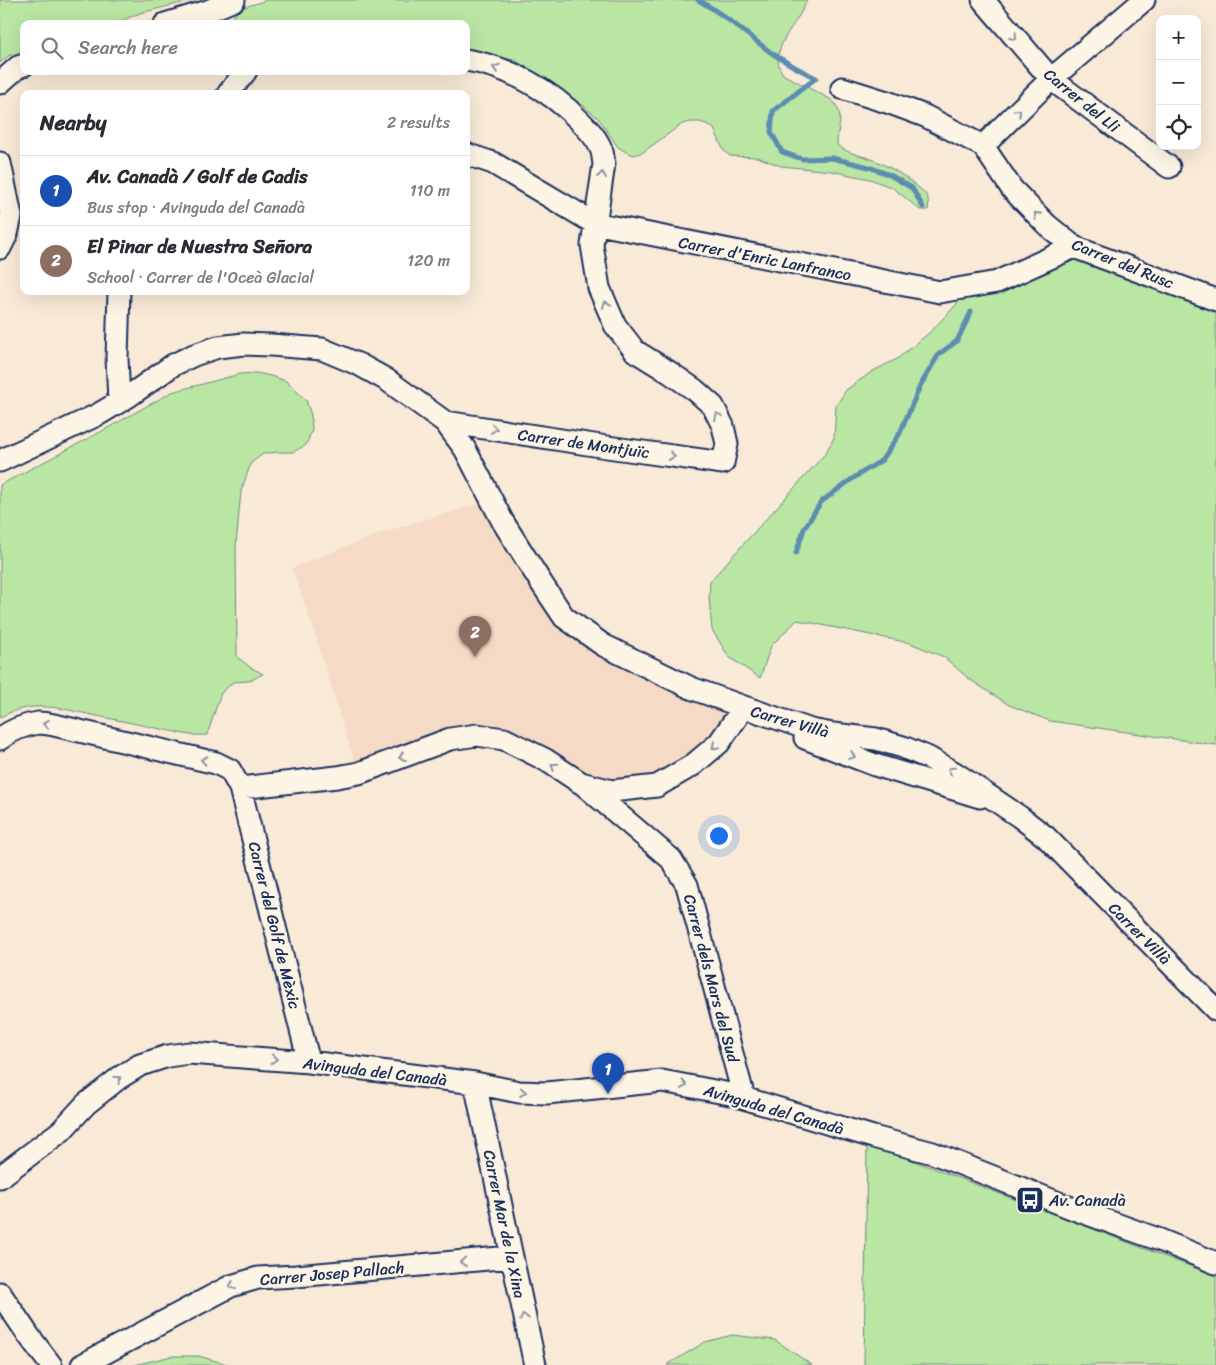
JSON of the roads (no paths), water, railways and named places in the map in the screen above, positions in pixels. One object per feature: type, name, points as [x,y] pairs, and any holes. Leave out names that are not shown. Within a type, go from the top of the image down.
[{"type":"street","points":[[190,20],[234,0]]},
{"type":"street","name":"Carrer del Lli","points":[[983,0],[1051,79],[1169,167]]},
{"type":"street","points":[[984,146],[1051,79],[1144,0]]},
{"type":"street","points":[[470,61],[506,71],[530,83],[561,104],[595,137],[602,150],[604,164],[594,223]]},
{"type":"street","points":[[0,84],[20,66]]},
{"type":"street","points":[[231,90],[243,75]]},
{"type":"street","name":"Carrer del Rusc","points":[[842,88],[925,116],[984,146],[1012,189],[1047,225],[1074,247],[1216,300]]},
{"type":"street","name":"Carrer d'Enric Lanfranco","points":[[470,155],[493,163],[594,223],[940,292],[997,282],[1074,247]]},
{"type":"street","points":[[0,163],[11,216],[7,234],[0,248]]},
{"type":"street","name":"Carrer de Montjuïc","points":[[446,422],[724,463],[726,444],[724,426],[713,406],[695,390],[635,351],[615,325],[599,288],[592,246],[594,223]]},
{"type":"street","points":[[119,295],[117,366],[119,401]]},
{"type":"street","points":[[0,461],[99,414],[173,365],[218,347],[244,344],[322,349],[360,365],[387,380],[446,422]]},
{"type":"street","name":"Carrer Villà","points":[[446,422],[465,449],[503,522],[564,616],[604,645],[691,688],[744,707],[763,720],[875,765],[978,796],[1020,817],[1058,848],[1216,1010]]},
{"type":"street","points":[[0,739],[30,725],[39,723],[54,725],[216,763],[230,770],[240,788],[359,773],[450,739],[477,736],[504,739],[546,760],[581,783],[612,791],[657,786],[693,765],[720,744],[744,707]]},
{"type":"street","name":"Carrer dels Mars del Sud","points":[[581,783],[671,859],[687,885],[744,1098]]},
{"type":"street","name":"Carrer del Golf de Mèxic","points":[[240,788],[309,1062]]},
{"type":"street","name":"Avinguda del Canadà","points":[[0,1169],[140,1064],[168,1056],[189,1053],[309,1062],[475,1083],[518,1092],[547,1093],[662,1081],[730,1094],[933,1153],[1216,1263]]},
{"type":"street","name":"Carrer Mar de la Xina","points":[[475,1083],[535,1365]]},
{"type":"street","name":"Avinguda del Canadà","points":[[0,1177],[61,1131],[86,1104]]},
{"type":"street","name":"Carrer Josep Pallach","points":[[82,1365],[231,1286],[258,1278],[511,1257]]},
{"type":"street","points":[[0,1293],[51,1365]]},
{"type":"waterway","points":[[698,0],[708,5],[775,55],[816,78],[773,111],[771,132],[782,152],[802,159],[832,158],[869,167],[890,175],[912,188],[923,207]]},
{"type":"waterway","points":[[796,553],[804,529],[821,502],[882,460],[900,433],[920,386],[939,354],[957,341],[971,312]]},
{"type":"place","name":"El Pinar de Nuestra Señora","points":[[475,657]]},
{"type":"place","name":"Av. Canadà / Golf de Cadis","points":[[608,1094]]},
{"type":"place","name":"Av. Canadà","points":[[1030,1200]]}]
